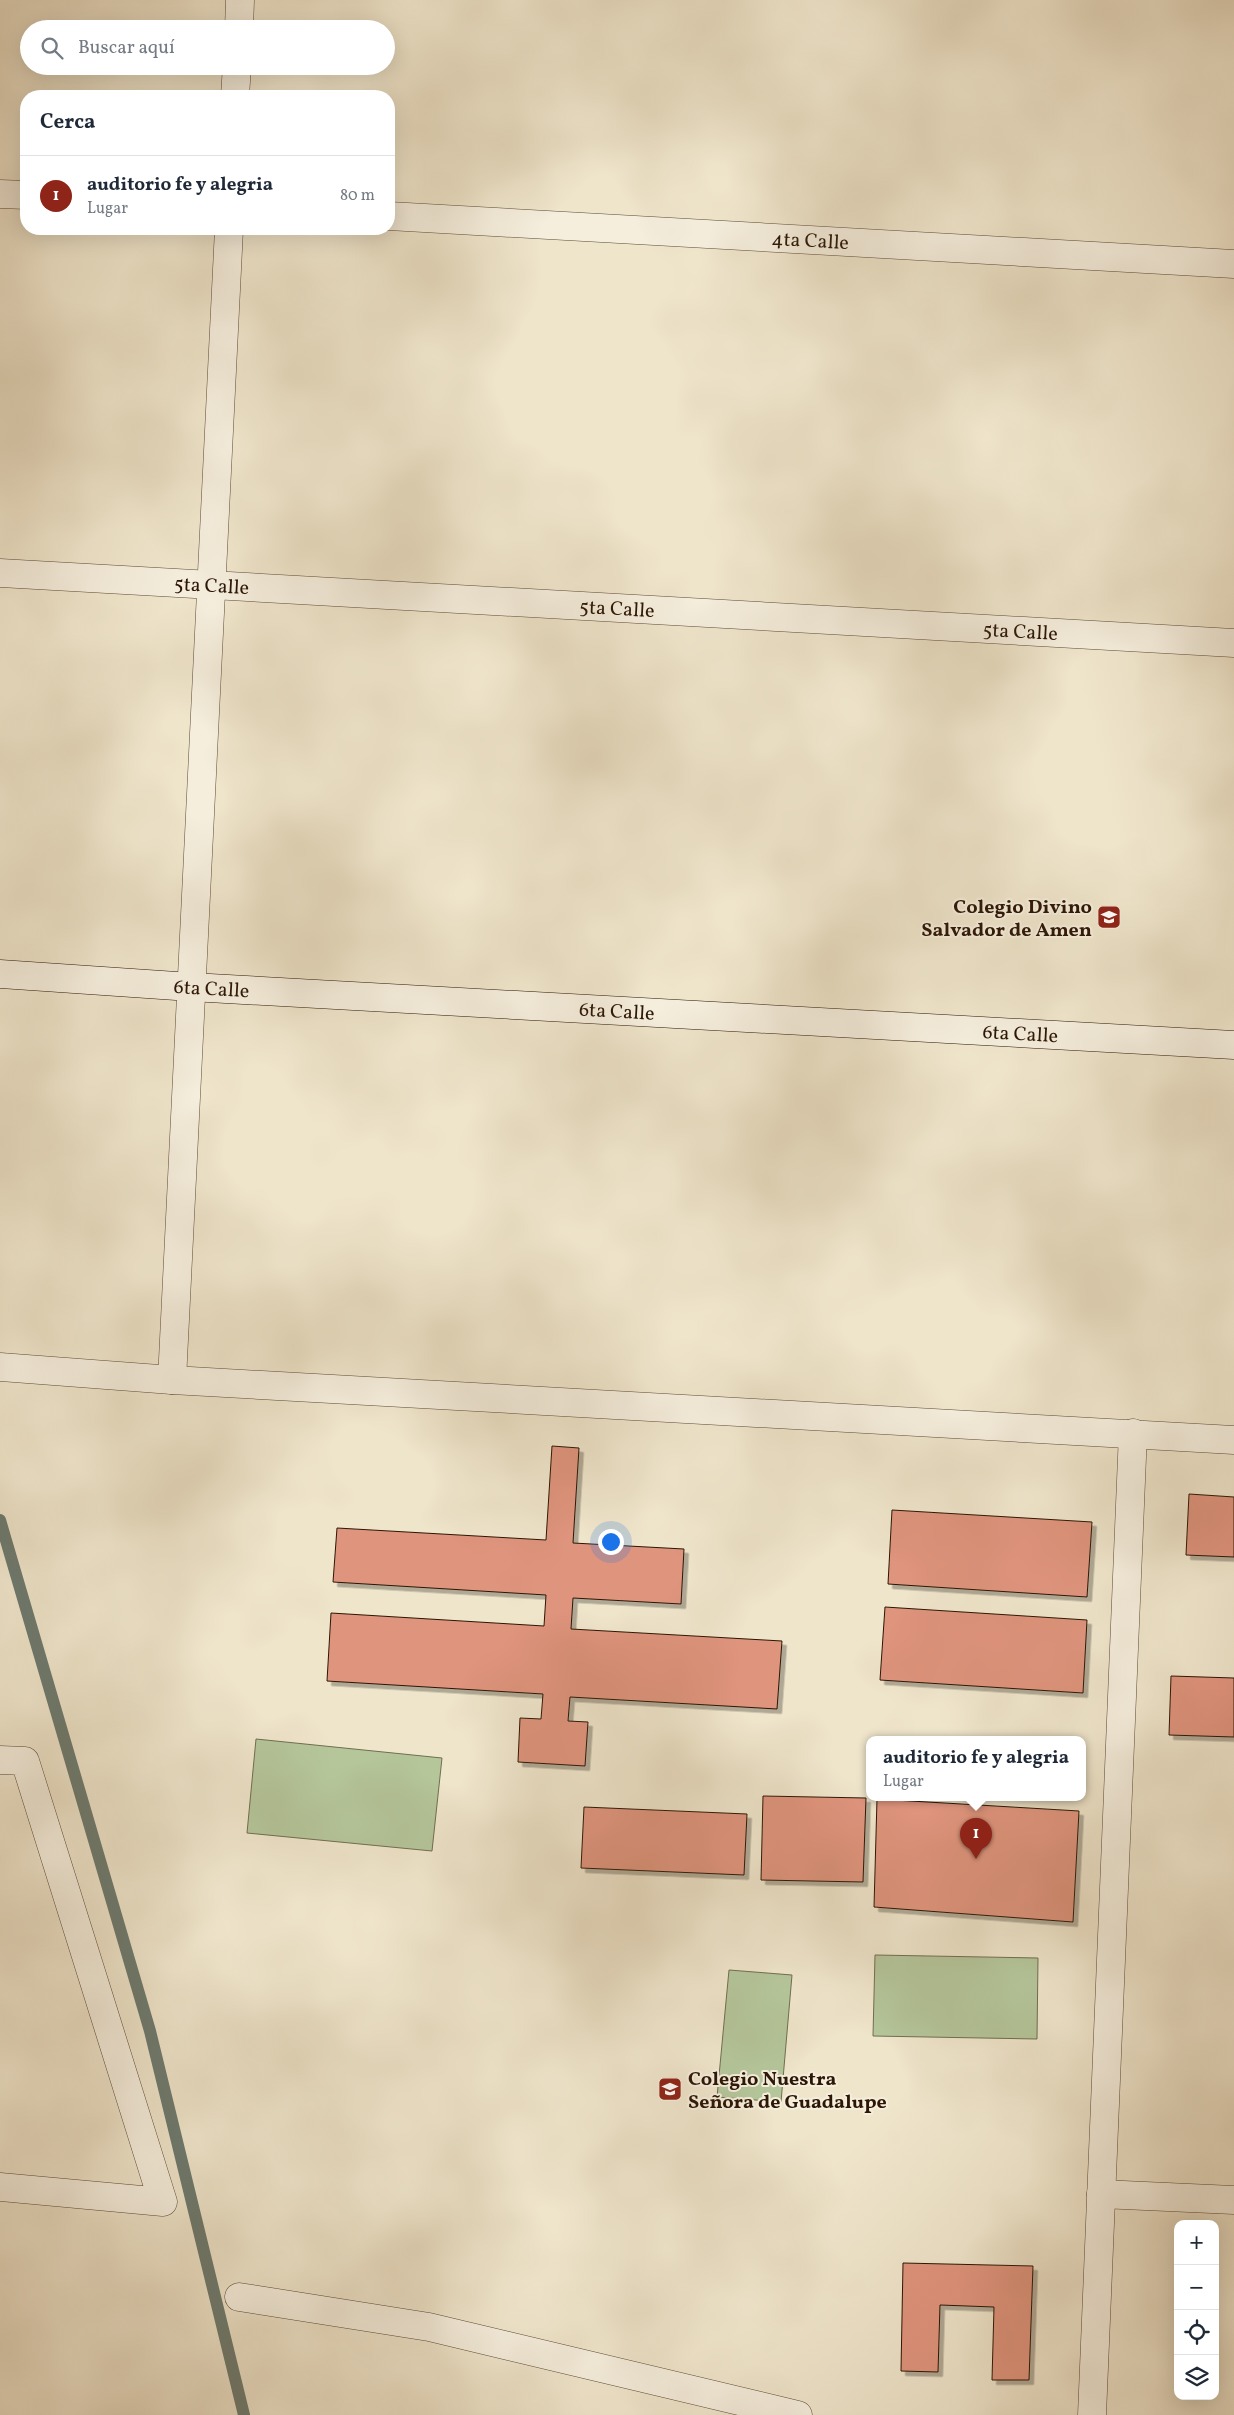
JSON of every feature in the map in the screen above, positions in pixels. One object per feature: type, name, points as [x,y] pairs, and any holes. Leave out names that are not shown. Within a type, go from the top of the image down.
[{"type":"street","points":[[239,20],[240,0]]},
{"type":"street","points":[[235,90],[236,75]]},
{"type":"street","points":[[0,194],[20,195]]},
{"type":"street","name":"4ta Calle","points":[[395,216],[1234,264]]},
{"type":"street","points":[[172,1380],[229,235]]},
{"type":"street","name":"5ta Calle","points":[[0,573],[1234,643]]},
{"type":"street","name":"6ta Calle","points":[[0,974],[191,987],[1234,1045]]},
{"type":"street","points":[[0,1367],[172,1380],[1133,1432],[1234,1440]]},
{"type":"street","points":[[1092,2415],[1133,1432]]},
{"type":"street","points":[[0,1760],[25,1761],[163,2202],[0,2187]]},
{"type":"street","points":[[1101,2194],[1234,2200]]},
{"type":"street","points":[[239,2297],[429,2327],[798,2415]]},
{"type":"green space","points":[[256,1739],[442,1758],[432,1851],[247,1833]]},
{"type":"green space","points":[[875,1955],[1038,1958],[1037,2039],[873,2036]]},
{"type":"green space","points":[[729,1970],[792,1975],[781,2102],[717,2097]]},
{"type":"building","points":[[552,1446],[579,1448],[573,1543],[684,1549],[681,1604],[573,1598],[571,1629],[782,1641],[777,1709],[570,1697],[568,1721],[588,1722],[585,1766],[518,1762],[520,1718],[541,1719],[543,1694],[327,1681],[331,1613],[544,1626],[546,1595],[333,1582],[337,1528],[546,1540]]},
{"type":"building","points":[[1189,1494],[1234,1497],[1234,1557],[1186,1555]]},
{"type":"building","points":[[892,1510],[1092,1522],[1087,1597],[888,1584]]},
{"type":"building","points":[[885,1607],[1087,1620],[1083,1693],[880,1680]]},
{"type":"building","points":[[1171,1676],[1234,1678],[1234,1737],[1169,1735]]},
{"type":"building","points":[[763,1796],[866,1798],[863,1882],[761,1880]]},
{"type":"building","points":[[877,1801],[911,1801],[1079,1811],[1073,1922],[874,1907]]},
{"type":"building","points":[[584,1807],[747,1814],[744,1875],[581,1868]]},
{"type":"building","points":[[903,2263],[1033,2266],[1029,2380],[992,2380],[994,2307],[940,2305],[938,2372],[901,2371]]},
{"type":"waterway","points":[[0,1520],[150,2031],[244,2415]]},
{"type":"place","name":"Colegio Divino Salvador de Amen","points":[[1109,917]]},
{"type":"place","name":"auditorio fe y alegria","points":[[976,1859]]},
{"type":"place","name":"Colegio Nuestra Señora de Guadalupe","points":[[670,2089]]}]
